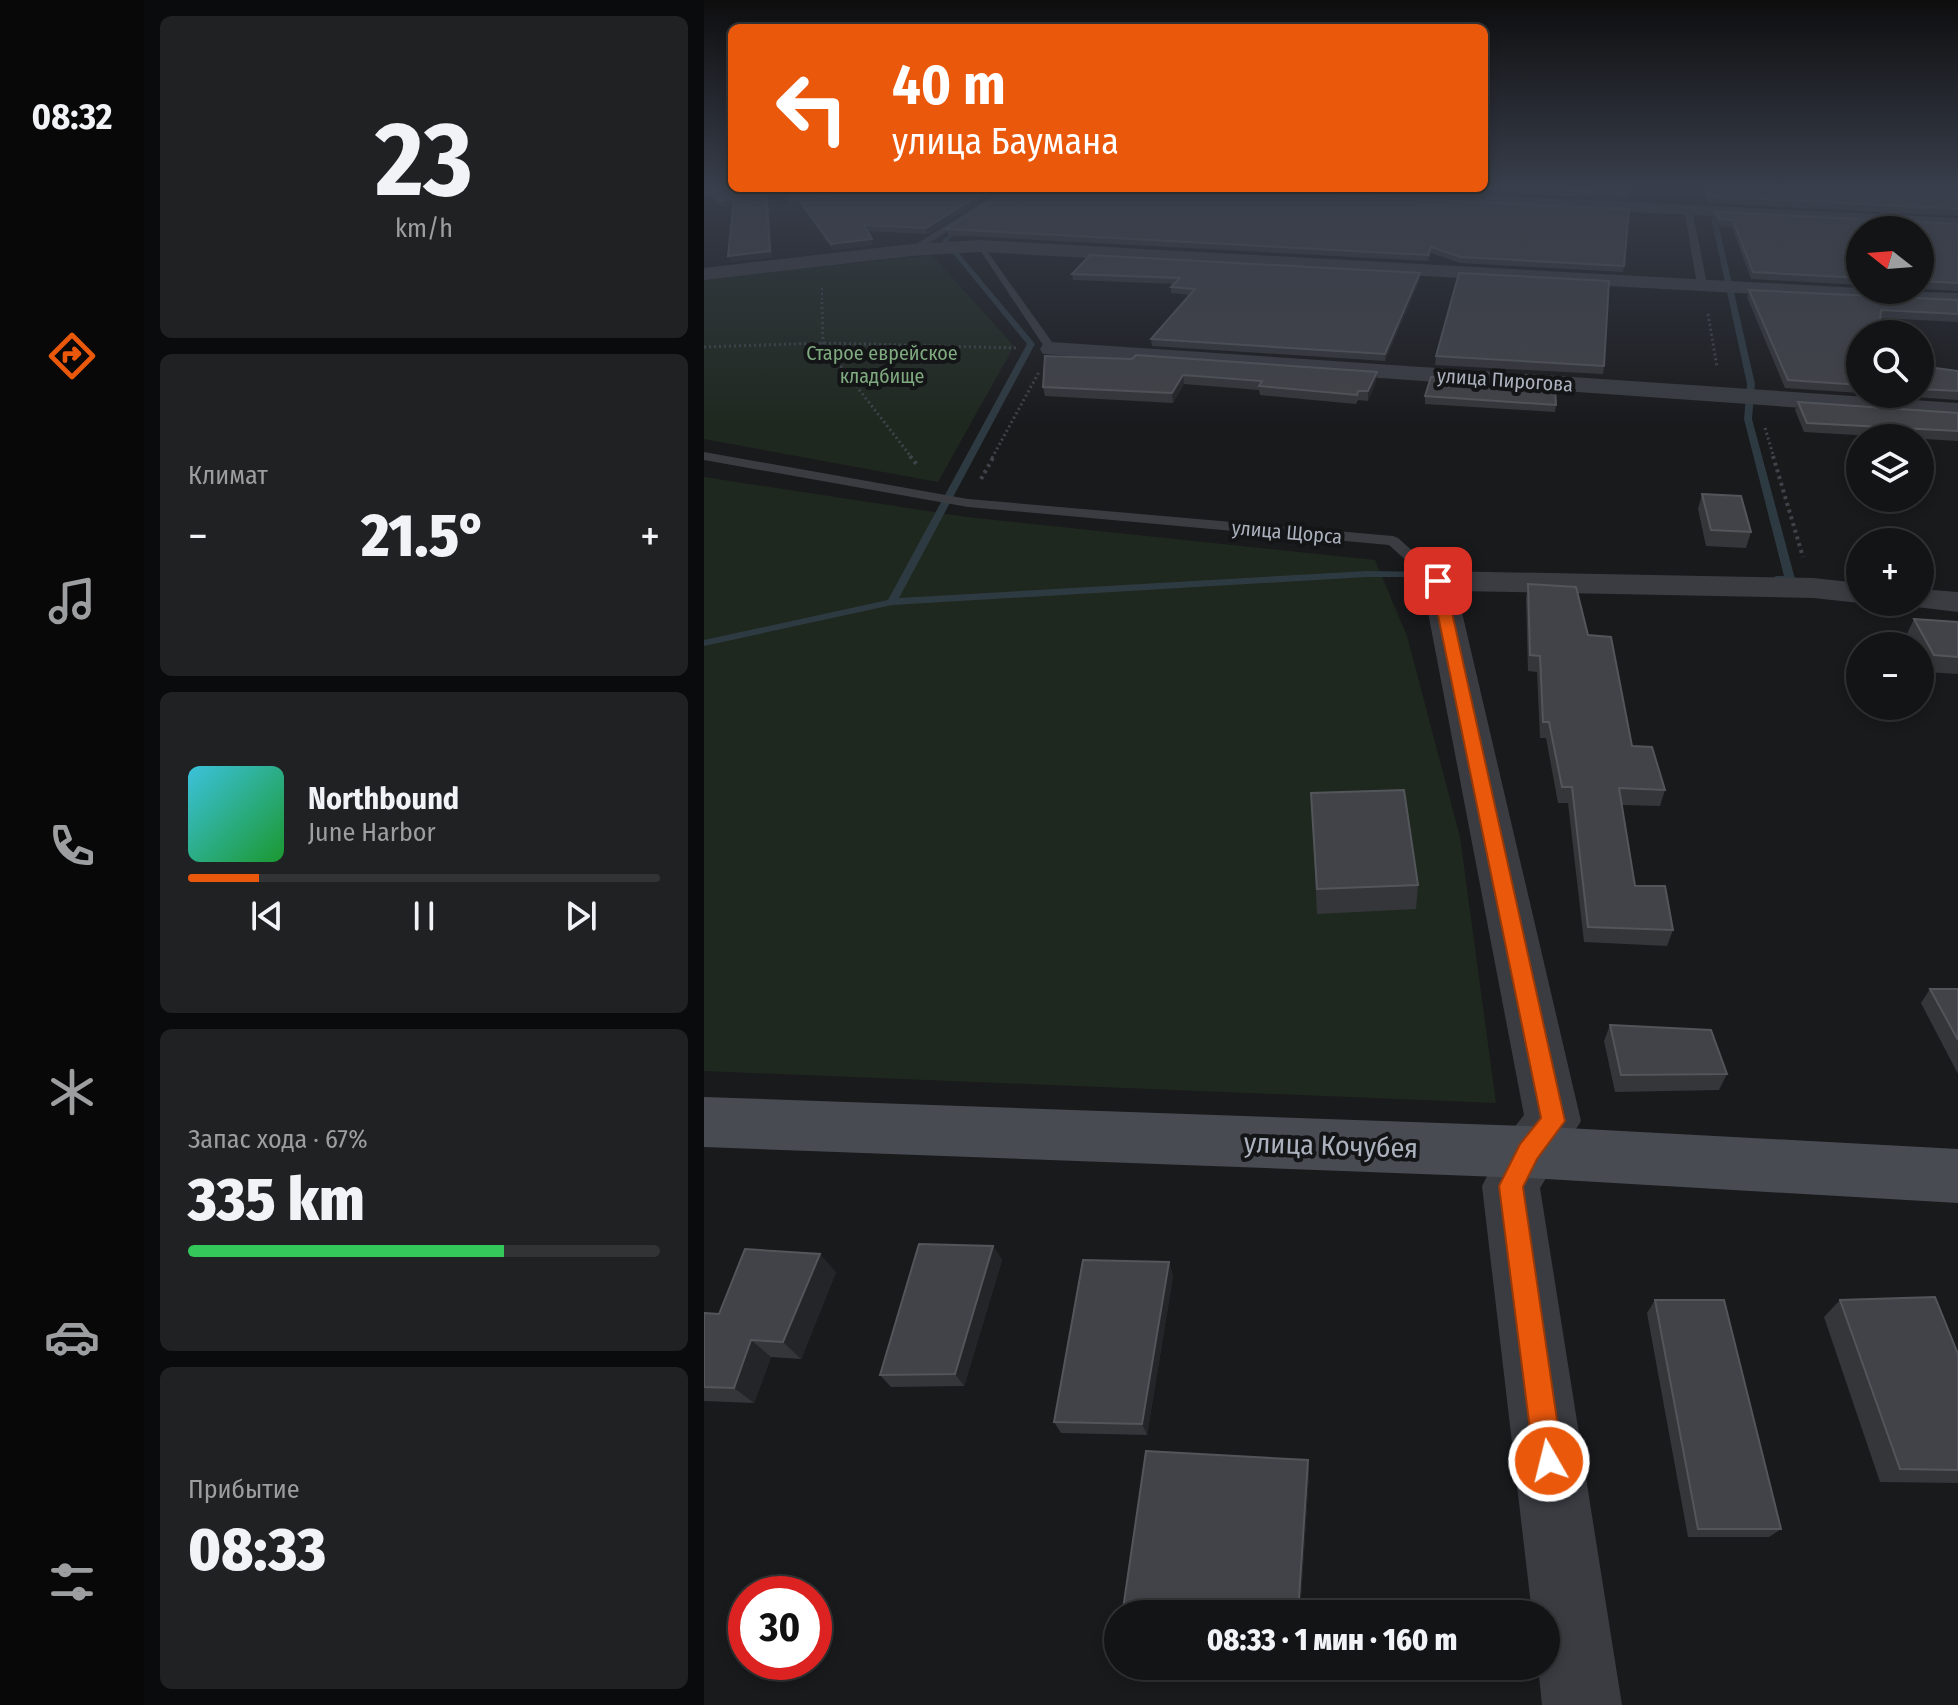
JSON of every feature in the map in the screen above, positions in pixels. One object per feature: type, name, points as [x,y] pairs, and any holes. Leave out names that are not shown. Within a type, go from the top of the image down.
[{"type":"main road","name":"улица Кочубея","points":[[704,1122],[1529,1152],[1958,1176]]},
{"type":"street","points":[[704,274],[752,266]]},
{"type":"street","points":[[1351,266],[1958,299]]},
{"type":"street","name":"улица Пирогова","points":[[1051,349],[1958,411]]},
{"type":"street","points":[[1582,1705],[1511,1186],[1529,1152],[1553,1121],[1438,581],[1813,588],[1846,592]]},
{"type":"street","points":[[1934,600],[1958,602]]},
{"type":"lane","points":[[993,266],[1051,349]]},
{"type":"lane","points":[[1699,266],[1702,284]]},
{"type":"lane","name":"улица Щорса","points":[[704,456],[968,503],[1393,541],[1438,581]]},
{"type":"path","points":[[819,266],[823,343],[923,473]]},
{"type":"path","points":[[1702,284],[1722,394],[1760,413],[1813,588]]},
{"type":"path","points":[[704,347],[823,343],[1051,349],[968,503]]},
{"type":"green space","name":"Старое еврейское кладбище","points":[[832,266],[942,266],[1014,346],[938,482],[704,439],[704,279]]},
{"type":"green space","points":[[704,477],[967,517],[1375,560],[1407,636],[1460,837],[1496,1103],[704,1071]]},
{"type":"building","points":[[1080,266],[1284,266],[1420,273],[1385,354],[1151,339],[1195,289],[1171,287],[1180,278],[1072,274]]},
{"type":"building","points":[[1751,266],[1846,266],[1846,277],[1753,272]]},
{"type":"building","points":[[1934,266],[1958,266],[1958,283],[1934,282]]},
{"type":"building","points":[[1459,273],[1609,281],[1604,366],[1436,356]]},
{"type":"building","points":[[1749,290],[1846,295],[1846,304],[1934,304],[1934,299],[1958,300],[1958,314],[1881,310],[1880,320],[1846,320],[1846,384],[1788,380]]},
{"type":"building","points":[[1136,355],[1377,372],[1368,391],[1358,391],[1357,395],[1259,386],[1262,381],[1183,375],[1172,393],[1043,387],[1045,356],[1132,359]]},
{"type":"building","points":[[1934,368],[1958,371],[1958,391],[1934,390]]},
{"type":"building","points":[[1431,377],[1555,386],[1556,405],[1425,396]]},
{"type":"building","points":[[1798,402],[1846,405],[1846,408],[1958,413],[1958,431],[1934,430],[1934,424],[1807,423]]},
{"type":"building","points":[[1702,494],[1741,496],[1751,532],[1711,530]]},
{"type":"building","points":[[1528,584],[1576,587],[1588,635],[1611,637],[1632,746],[1652,747],[1665,790],[1619,788],[1635,886],[1665,886],[1673,930],[1588,927],[1572,787],[1562,787],[1549,722],[1543,722],[1540,656],[1530,655]]},
{"type":"building","points":[[1914,619],[1958,622],[1958,657],[1934,655],[1934,632],[1921,632]]},
{"type":"building","points":[[1404,790],[1418,885],[1317,889],[1311,793]]},
{"type":"building","points":[[1930,989],[1958,989],[1958,1040]]},
{"type":"building","points":[[1610,1025],[1711,1030],[1727,1074],[1621,1075]]},
{"type":"building","points":[[919,1244],[993,1246],[955,1374],[880,1375]]},
{"type":"building","points":[[745,1249],[820,1254],[783,1342],[751,1340],[734,1388],[704,1387],[704,1313],[719,1314]]},
{"type":"building","points":[[1083,1260],[1169,1262],[1142,1424],[1054,1422]]},
{"type":"building","points":[[1935,1297],[1958,1354],[1958,1470],[1900,1469],[1840,1300]]},
{"type":"building","points":[[1655,1300],[1724,1300],[1781,1529],[1698,1529]]},
{"type":"building","points":[[1146,1451],[1308,1460],[1299,1600],[1124,1600]]},
{"type":"waterway","points":[[892,602],[1031,344],[966,266]]},
{"type":"waterway","points":[[1725,266],[1751,384],[1748,419],[1790,579],[1776,579]]},
{"type":"waterway","points":[[892,602],[1367,574],[1439,575]]},
{"type":"waterway","points":[[704,643],[892,602]]},
{"type":"route","points":[[1438,581],[1553,1121],[1529,1152],[1511,1186],[1549,1461]]}]
